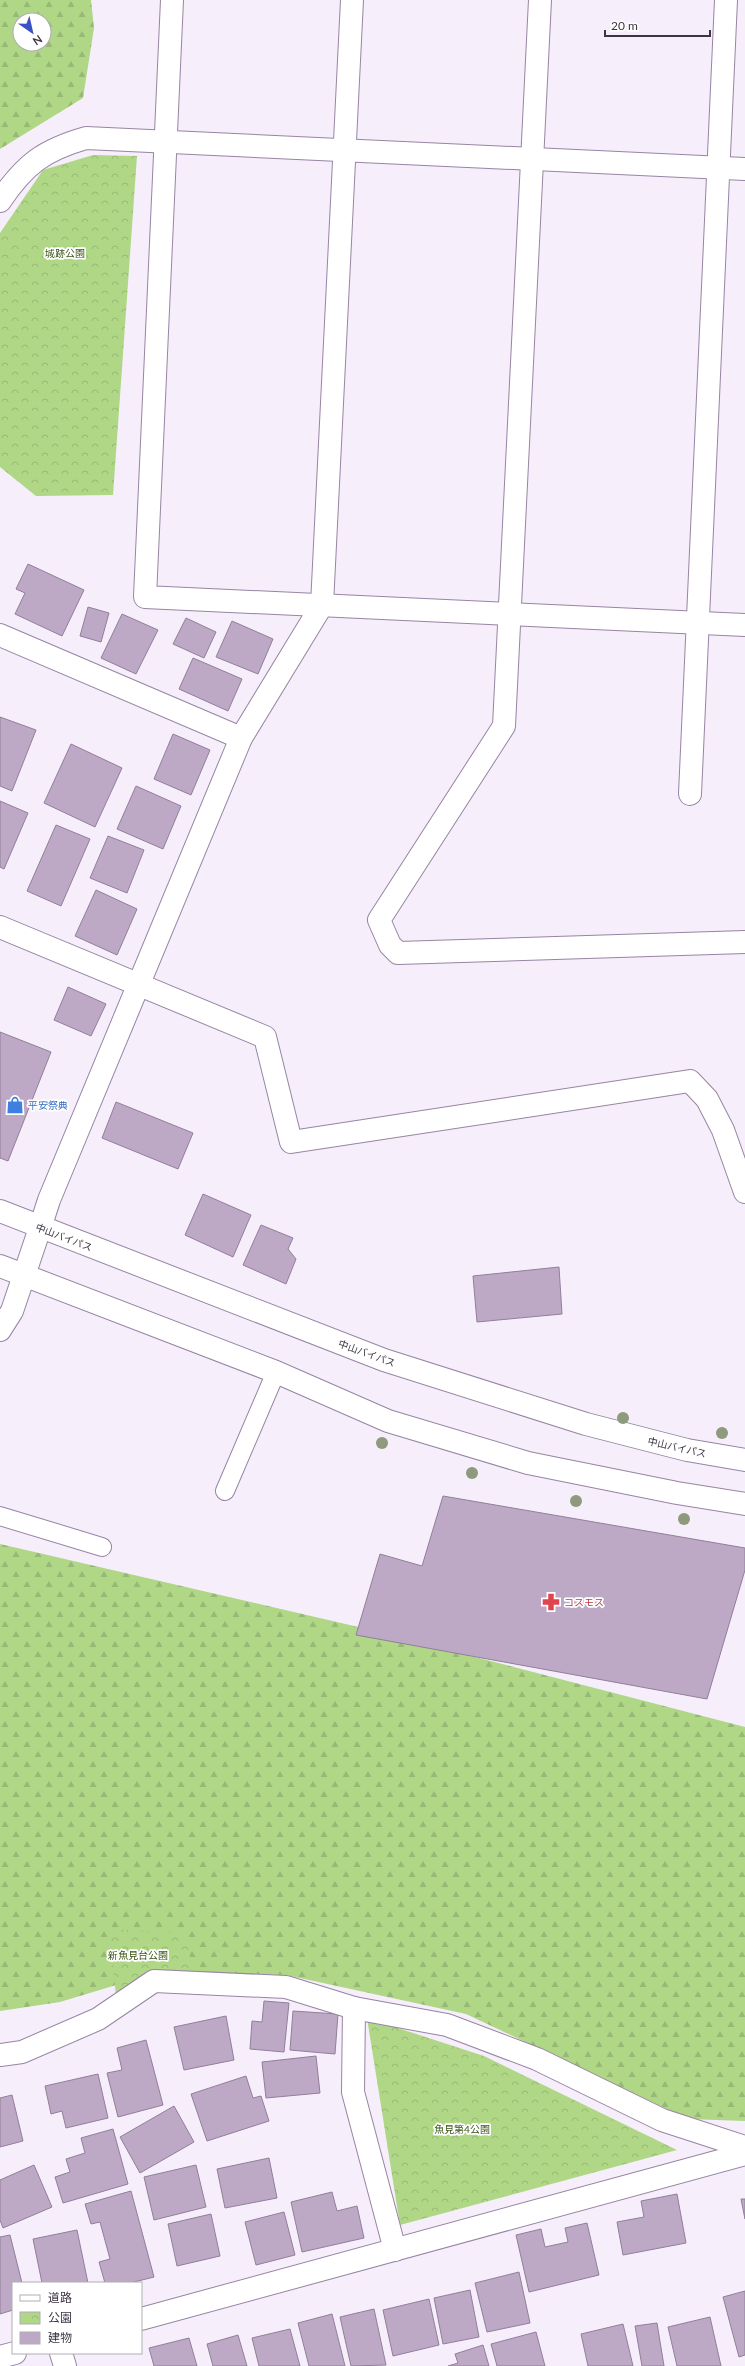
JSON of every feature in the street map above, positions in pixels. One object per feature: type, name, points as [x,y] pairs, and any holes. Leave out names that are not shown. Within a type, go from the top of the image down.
[{"type":"street","points":[[172,0],[145,597],[745,625]]},
{"type":"street","points":[[0,1330],[12,1311],[49,1200],[241,738],[322,606],[352,0]]},
{"type":"street","points":[[540,0],[504,726],[379,920],[390,945],[398,953],[745,942]]},
{"type":"street","points":[[690,794],[726,0]]},
{"type":"street","points":[[0,201],[28,166],[57,146],[86,138],[745,169]]},
{"type":"street","points":[[0,635],[241,738]]},
{"type":"street","points":[[0,927],[265,1037],[291,1142],[690,1082],[707,1099],[723,1130],[745,1192]]},
{"type":"street","name":"中山バイパス","points":[[0,1211],[40,1228],[384,1360],[586,1424],[687,1450],[745,1460]]},
{"type":"street","points":[[0,1266],[276,1372],[388,1421],[528,1463],[677,1493],[745,1504]]},
{"type":"street","points":[[0,2055],[22,2052],[98,2019],[154,1981],[286,1987],[354,2008],[447,2025],[537,2059],[662,2120],[745,2148]]},
{"type":"street","points":[[354,2008],[353,2092],[395,2250]]},
{"type":"street","points":[[142,2319],[745,2154]]},
{"type":"street","points":[[0,2357],[12,2354]]},
{"type":"street","points":[[61,2354],[64,2366]]},
{"type":"lane","points":[[224,1491],[276,1372]]},
{"type":"lane","points":[[0,1516],[102,1547]]},
{"type":"green space","points":[[0,0],[91,0],[94,28],[83,98],[0,149]]},
{"type":"green space","name":"城跡公園","points":[[93,155],[137,156],[113,495],[36,496],[0,467],[0,233],[43,170]]},
{"type":"green space","points":[[0,1544],[367,1629],[745,1727],[745,2121],[688,2119],[466,2014],[286,1975],[156,1973],[60,2002],[0,2011]]},
{"type":"green space","name":"新魚見台公園","points":[[109,1929],[185,1933],[194,1976],[116,1996]]},
{"type":"green space","name":"魚見第4公園","points":[[367,2018],[484,2056],[677,2150],[400,2225]]},
{"type":"building","points":[[28,564],[84,590],[62,636],[15,614],[25,593],[16,589]]},
{"type":"building","points":[[88,607],[109,613],[101,642],[80,636]]},
{"type":"building","points":[[122,614],[158,630],[136,674],[101,658]]},
{"type":"building","points":[[186,618],[216,632],[204,658],[173,644]]},
{"type":"building","points":[[232,621],[273,639],[258,674],[216,657]]},
{"type":"building","points":[[193,658],[242,679],[228,711],[179,689]]},
{"type":"building","points":[[0,717],[36,730],[12,791],[0,786]]},
{"type":"building","points":[[173,734],[210,750],[191,795],[154,779]]},
{"type":"building","points":[[71,744],[122,768],[95,827],[44,803]]},
{"type":"building","points":[[136,786],[181,806],[163,849],[117,829]]},
{"type":"building","points":[[0,801],[28,813],[4,869],[0,867]]},
{"type":"building","points":[[56,825],[90,839],[61,906],[27,891]]},
{"type":"building","points":[[108,836],[144,850],[127,893],[90,878]]},
{"type":"building","points":[[96,890],[137,909],[117,955],[75,936]]},
{"type":"building","points":[[68,987],[106,1004],[91,1036],[54,1020]]},
{"type":"building","name":"平安祭典","points":[[0,1032],[51,1052],[8,1161],[0,1158]]},
{"type":"building","points":[[116,1102],[193,1133],[178,1169],[102,1138]]},
{"type":"building","points":[[203,1194],[251,1215],[233,1257],[185,1235]]},
{"type":"building","points":[[261,1225],[293,1238],[288,1249],[296,1259],[286,1284],[243,1265]]},
{"type":"building","points":[[559,1267],[562,1314],[477,1322],[473,1276]]},
{"type":"building","name":"コスモス","points":[[443,1496],[745,1548],[745,1570],[707,1699],[356,1635],[380,1554],[422,1566]]},
{"type":"building","points":[[264,2001],[289,2003],[284,2052],[250,2049],[252,2021],[262,2022]]},
{"type":"building","points":[[293,2011],[338,2014],[335,2054],[290,2050]]},
{"type":"building","points":[[226,2016],[234,2060],[184,2070],[174,2027]]},
{"type":"building","points":[[146,2040],[163,2105],[118,2117],[107,2073],[122,2070],[117,2048]]},
{"type":"building","points":[[316,2056],[320,2093],[266,2098],[262,2062]]},
{"type":"building","points":[[98,2074],[108,2118],[66,2128],[62,2111],[51,2114],[45,2086]]},
{"type":"building","points":[[246,2076],[253,2098],[261,2096],[269,2121],[207,2141],[191,2094]]},
{"type":"building","points":[[12,2095],[23,2141],[0,2147],[0,2098]]},
{"type":"building","points":[[174,2106],[194,2142],[140,2173],[120,2137]]},
{"type":"building","points":[[113,2129],[128,2184],[63,2203],[55,2177],[70,2172],[66,2159],[85,2153],[81,2138]]},
{"type":"building","points":[[269,2158],[277,2198],[225,2208],[217,2169]]},
{"type":"building","points":[[34,2165],[52,2207],[3,2228],[0,2220],[0,2180]]},
{"type":"building","points":[[196,2165],[206,2207],[154,2220],[144,2177]]},
{"type":"building","points":[[131,2191],[154,2277],[134,2282],[105,2282],[99,2262],[110,2259],[100,2222],[91,2224],[85,2204]]},
{"type":"building","points":[[332,2192],[337,2211],[357,2206],[364,2238],[302,2252],[291,2202]]},
{"type":"building","points":[[677,2194],[686,2243],[623,2255],[617,2222],[644,2217],[641,2201]]},
{"type":"building","points":[[741,2199],[745,2199],[745,2219]]},
{"type":"building","points":[[284,2212],[295,2255],[256,2265],[245,2222]]},
{"type":"building","points":[[211,2214],[220,2256],[177,2266],[168,2224]]},
{"type":"building","points":[[587,2223],[599,2275],[529,2292],[516,2235],[541,2229],[545,2247],[568,2242],[565,2228]]},
{"type":"building","points":[[77,2230],[88,2282],[42,2282],[33,2239]]},
{"type":"building","points":[[10,2235],[22,2282],[12,2282],[12,2310],[0,2314],[0,2237]]},
{"type":"building","points":[[519,2272],[530,2323],[487,2332],[475,2283]]},
{"type":"building","points":[[470,2290],[479,2337],[443,2344],[434,2298]]},
{"type":"building","points":[[745,2291],[745,2355],[739,2357],[723,2297]]},
{"type":"building","points":[[429,2299],[439,2345],[393,2356],[383,2310]]},
{"type":"building","points":[[374,2309],[386,2365],[351,2366],[340,2317]]},
{"type":"building","points":[[332,2314],[345,2366],[309,2366],[298,2323]]},
{"type":"building","points":[[710,2317],[721,2366],[677,2366],[668,2327]]},
{"type":"building","points":[[657,2323],[664,2366],[642,2366],[635,2326]]},
{"type":"building","points":[[623,2324],[633,2366],[588,2366],[581,2334]]},
{"type":"building","points":[[290,2329],[300,2366],[259,2366],[252,2338]]},
{"type":"building","points":[[536,2332],[545,2366],[497,2366],[491,2344]]},
{"type":"building","points":[[238,2335],[247,2366],[213,2366],[207,2344]]},
{"type":"building","points":[[189,2338],[197,2366],[154,2366],[149,2348]]},
{"type":"building","points":[[483,2345],[489,2366],[448,2366],[458,2363],[455,2354]]},
{"type":"place","name":"平安祭典","points":[[15,1105]]},
{"type":"place","name":"コスモス","points":[[551,1602]]}]
